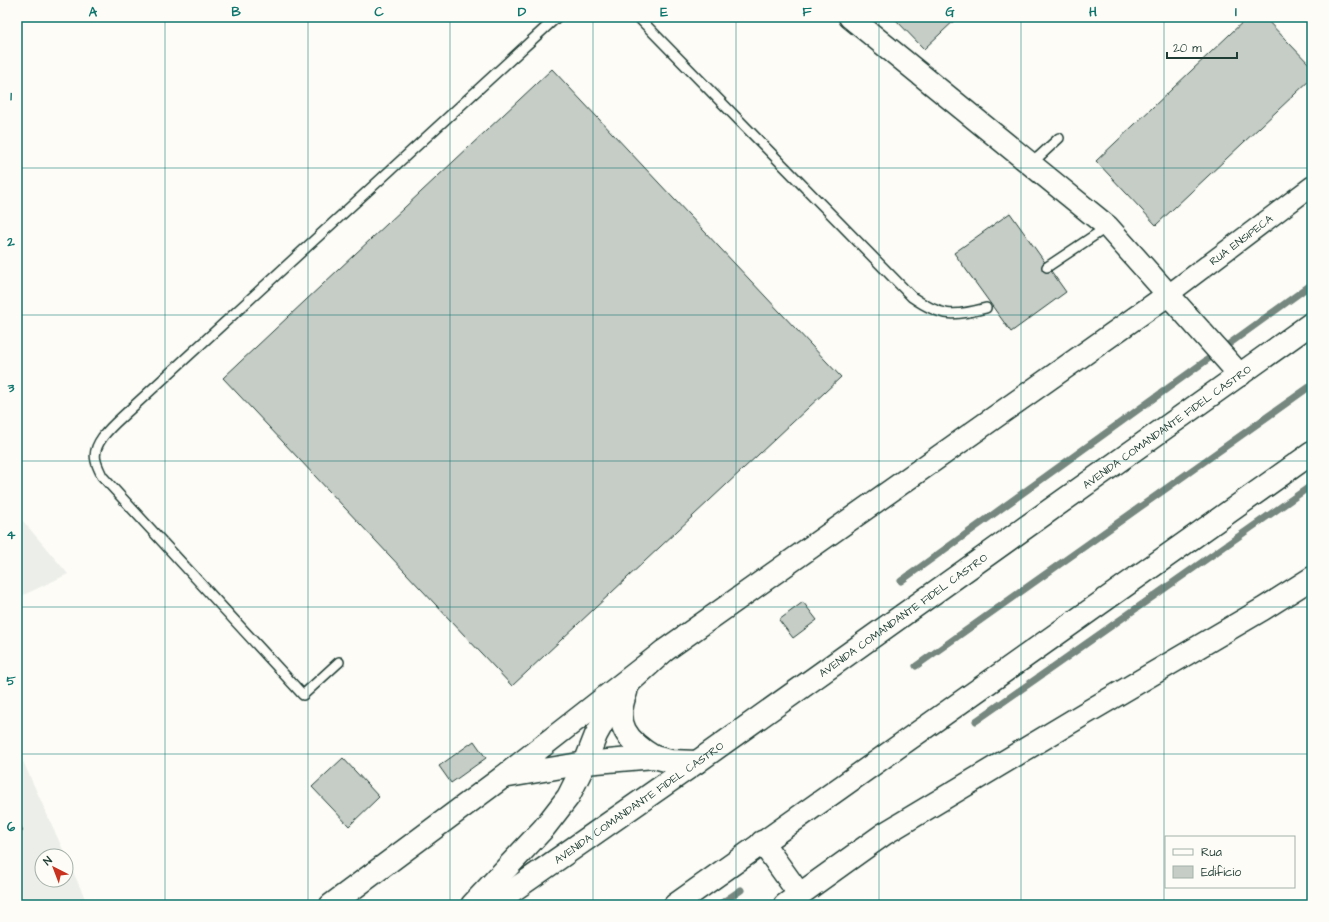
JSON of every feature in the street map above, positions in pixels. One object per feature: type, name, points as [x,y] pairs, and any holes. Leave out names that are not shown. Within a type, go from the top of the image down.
[{"type":"main road","points":[[850,17],[1108,226],[1240,375]]},
{"type":"main road","points":[[331,905],[502,777],[664,651],[1169,294]]},
{"type":"main road","name":"AVENIDA COMANDANTE FIDEL CASTRO","points":[[492,905],[697,762],[1312,323]]},
{"type":"main road","points":[[675,905],[1312,453]]},
{"type":"main road","points":[[762,842],[792,900],[884,834],[1263,609],[1312,578]]},
{"type":"main road","points":[[472,905],[544,828],[568,798],[585,763],[596,735],[607,715],[631,681],[664,651]]},
{"type":"main road","points":[[631,681],[623,699],[621,715],[622,726],[628,737],[640,748],[654,757],[670,761],[697,762]]},
{"type":"main road","points":[[502,777],[585,763],[654,757]]},
{"type":"street","name":"RUA ENSIPECA","points":[[1169,294],[1312,186]]},
{"type":"lane","points":[[339,662],[303,695],[102,476],[95,460],[98,444],[109,428],[556,17]]},
{"type":"lane","points":[[638,17],[912,297],[928,308],[949,314],[967,313],[986,308]]},
{"type":"lane","points":[[1031,164],[1059,138]]},
{"type":"lane","points":[[1047,268],[1108,226]]},
{"type":"shaded area","points":[[17,514],[68,574],[17,598]]},
{"type":"shaded area","points":[[17,748],[62,848],[34,848],[34,888],[74,888],[74,874],[88,905],[17,905]]},
{"type":"building","points":[[893,17],[958,17],[924,49]]},
{"type":"building","points":[[1248,17],[1264,17],[1312,67],[1312,78],[1156,225],[1096,161]]},
{"type":"building","points":[[552,69],[841,377],[512,686],[223,378]]},
{"type":"building","points":[[1010,213],[1066,292],[1011,332],[954,253]]},
{"type":"building","points":[[803,602],[817,620],[793,638],[779,620]]},
{"type":"building","points":[[474,741],[486,758],[451,783],[439,766]]},
{"type":"building","points":[[343,758],[379,797],[349,826],[312,787]]},
{"type":"building","points":[[17,818],[23,831],[17,833]]},
{"type":"waterway","points":[[901,581],[1312,284]]},
{"type":"waterway","points":[[916,666],[1312,385]]},
{"type":"waterway","points":[[976,721],[1312,485]]},
{"type":"waterway","points":[[719,905],[741,890]]}]
